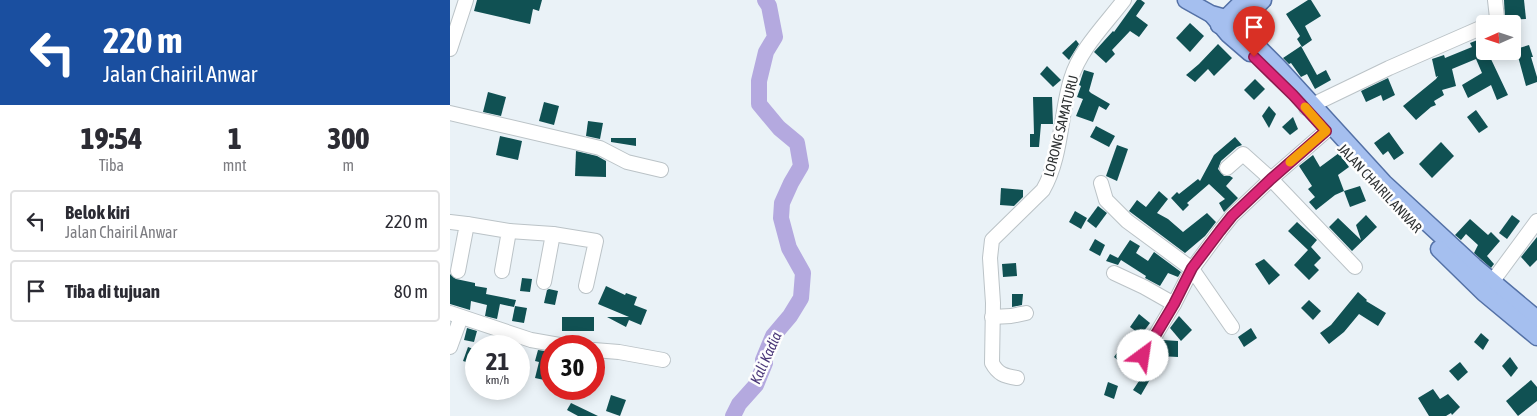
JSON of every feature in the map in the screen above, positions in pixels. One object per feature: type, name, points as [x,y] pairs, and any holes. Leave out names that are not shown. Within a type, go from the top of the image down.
[{"type":"main road","name":"JALAN CHAIRIL ANWAR","points":[[1186,0],[1224,23],[1278,66],[1326,131],[1375,186],[1484,293],[1537,337]]},
{"type":"main road","points":[[1224,23],[1244,0]]},
{"type":"main road","points":[[1224,23],[1263,0]]},
{"type":"main road","name":"JALAN CHAIRIL ANWAR","points":[[1309,107],[1384,183],[1492,282],[1537,319]]},
{"type":"street","points":[[450,50],[466,0]]},
{"type":"street","name":"LORONG SAMATURU","points":[[1017,378],[1002,375],[992,363],[990,258],[992,240],[1043,190],[1047,183],[1054,159],[1070,81],[1077,64],[1110,16],[1124,0]]},
{"type":"street","points":[[1495,0],[1497,15]]},
{"type":"street","points":[[1309,107],[1389,68],[1476,30]]},
{"type":"street","points":[[450,113],[600,148],[627,162],[661,170]]},
{"type":"street","points":[[1143,356],[1174,304],[1192,268],[1232,216],[1326,131]]},
{"type":"street","points":[[1227,168],[1243,154],[1271,179],[1355,267]]},
{"type":"street","points":[[1101,182],[1106,200],[1127,221],[1192,268],[1232,327]]},
{"type":"street","points":[[1492,282],[1537,221]]},
{"type":"street","points":[[450,222],[596,241],[586,286]]},
{"type":"street","points":[[458,271],[467,224]]},
{"type":"street","points":[[502,271],[509,231]]},
{"type":"street","points":[[544,282],[552,234]]},
{"type":"street","points":[[1114,273],[1174,304]]},
{"type":"street","points":[[992,317],[1026,313]]},
{"type":"street","points":[[450,347],[456,315],[540,342]]},
{"type":"street","points":[[605,351],[663,360]]},
{"type":"building","points":[[477,0],[542,0],[539,11],[533,9],[530,24],[474,11]]},
{"type":"building","points":[[1137,0],[1145,3],[1136,16],[1148,25],[1139,37],[1130,31],[1112,50],[1115,54],[1106,63],[1094,52],[1114,32]]},
{"type":"building","points":[[1311,0],[1321,16],[1305,26],[1312,40],[1302,47],[1297,39],[1300,36],[1286,14]]},
{"type":"building","points":[[1504,0],[1524,0],[1526,19],[1521,19],[1521,15],[1505,15]]},
{"type":"building","points":[[1190,23],[1204,36],[1190,52],[1176,38]]},
{"type":"building","points":[[1076,40],[1079,44],[1069,60],[1062,53]]},
{"type":"building","points":[[1476,41],[1476,59],[1452,69],[1456,86],[1442,90],[1444,95],[1434,101],[1436,105],[1416,120],[1403,106],[1438,76],[1436,77],[1432,59],[1444,55],[1445,58],[1472,47],[1470,43]]},
{"type":"building","points":[[1218,44],[1232,58],[1214,76],[1208,69],[1195,82],[1186,75],[1199,64]]},
{"type":"building","points":[[1529,45],[1537,77],[1537,82],[1526,86],[1519,60],[1521,60],[1521,47]]},
{"type":"building","points":[[1301,46],[1317,75],[1326,70],[1331,80],[1315,89],[1307,74],[1301,77],[1291,63],[1289,64],[1283,58]]},
{"type":"building","points":[[1476,60],[1491,60],[1508,95],[1497,100],[1491,85],[1468,98],[1462,85],[1482,73]]},
{"type":"building","points":[[1047,66],[1061,80],[1053,87],[1040,74]]},
{"type":"building","points":[[1084,70],[1094,73],[1089,91],[1110,104],[1106,110],[1099,106],[1093,122],[1076,116],[1083,99],[1077,97]]},
{"type":"building","points":[[1388,78],[1395,95],[1383,101],[1381,95],[1366,102],[1361,91]]},
{"type":"building","points":[[1255,79],[1265,89],[1254,100],[1244,90]]},
{"type":"building","points":[[488,92],[506,97],[501,116],[483,112]]},
{"type":"building","points":[[1033,97],[1052,97],[1053,124],[1041,124],[1039,147],[1030,147],[1030,134],[1034,134]]},
{"type":"building","points":[[544,102],[559,106],[554,125],[539,121]]},
{"type":"building","points":[[1269,106],[1276,114],[1269,128],[1262,116]]},
{"type":"building","points":[[1476,110],[1488,127],[1479,133],[1467,117]]},
{"type":"building","points":[[1293,117],[1298,129],[1290,135],[1282,127]]},
{"type":"building","points":[[588,121],[603,123],[600,139],[586,136]]},
{"type":"building","points":[[1096,126],[1115,136],[1109,147],[1090,137]]},
{"type":"building","points":[[1389,132],[1404,153],[1394,160],[1388,151],[1383,155],[1374,143]]},
{"type":"building","points":[[500,136],[522,141],[518,160],[496,155]]},
{"type":"building","points":[[1235,137],[1242,145],[1221,161],[1218,169],[1224,176],[1233,178],[1226,186],[1238,198],[1224,212],[1219,203],[1225,199],[1209,184],[1187,203],[1189,205],[1183,211],[1171,198],[1198,179],[1200,181],[1214,155]]},
{"type":"building","points":[[611,138],[636,138],[636,146],[611,142]]},
{"type":"building","points":[[1441,142],[1454,156],[1432,178],[1419,164]]},
{"type":"building","points":[[1117,145],[1128,149],[1117,181],[1106,176]]},
{"type":"building","points":[[576,151],[597,156],[606,161],[606,177],[575,176]]},
{"type":"building","points":[[1339,153],[1349,167],[1338,175],[1344,191],[1335,195],[1316,210],[1309,202],[1315,197],[1308,189],[1312,186],[1299,166],[1313,155],[1320,167]]},
{"type":"building","points":[[1360,186],[1366,201],[1350,207],[1344,191]]},
{"type":"building","points":[[1001,188],[1023,190],[1023,197],[1014,206],[1000,205]]},
{"type":"building","points":[[1159,191],[1168,199],[1157,213],[1168,219],[1183,232],[1207,213],[1216,222],[1205,236],[1185,253],[1129,211],[1137,200],[1146,207]]},
{"type":"building","points":[[1098,206],[1107,213],[1096,228],[1087,221]]},
{"type":"building","points":[[1075,211],[1087,218],[1081,229],[1069,222]]},
{"type":"building","points":[[1366,215],[1377,227],[1352,251],[1329,227],[1338,218],[1361,240],[1356,225]]},
{"type":"building","points":[[1512,215],[1520,221],[1507,239],[1499,233]]},
{"type":"building","points":[[1470,219],[1488,235],[1491,232],[1500,241],[1487,256],[1494,264],[1491,268],[1474,253],[1478,245],[1466,234],[1461,240],[1455,235]]},
{"type":"building","points":[[1297,222],[1317,240],[1311,247],[1321,258],[1314,265],[1319,270],[1309,280],[1294,265],[1308,250],[1288,231]]},
{"type":"building","points":[[1537,237],[1537,260],[1530,267],[1521,257]]},
{"type":"building","points":[[1095,239],[1105,245],[1100,256],[1089,250]]},
{"type":"building","points":[[1130,240],[1140,246],[1136,253],[1148,261],[1154,252],[1181,272],[1178,277],[1168,273],[1160,286],[1145,278],[1146,276],[1121,260],[1118,265],[1106,261],[1110,254],[1118,258]]},
{"type":"building","points":[[1264,259],[1280,275],[1269,285],[1255,264]]},
{"type":"building","points":[[1016,263],[1017,276],[1003,277],[1002,264]]},
{"type":"building","points":[[450,274],[456,279],[487,288],[486,294],[516,300],[514,307],[500,304],[497,319],[485,316],[487,305],[471,301],[470,310],[450,304]]},
{"type":"building","points":[[522,278],[532,279],[530,292],[520,291]]},
{"type":"building","points":[[606,286],[625,295],[626,293],[637,297],[634,305],[647,310],[641,325],[629,320],[626,327],[607,317],[629,317],[598,304]]},
{"type":"building","points":[[547,290],[558,291],[555,305],[544,303]]},
{"type":"building","points":[[1358,292],[1366,301],[1386,313],[1378,326],[1359,314],[1344,332],[1329,344],[1320,333],[1331,325]]},
{"type":"building","points":[[1012,294],[1023,294],[1022,305],[1012,307]]},
{"type":"building","points":[[1309,300],[1321,311],[1313,320],[1301,308]]},
{"type":"building","points":[[515,306],[527,308],[524,323],[512,321]]},
{"type":"building","points":[[1139,314],[1150,323],[1141,335],[1130,327]]},
{"type":"building","points":[[1179,316],[1192,330],[1181,341],[1170,328]]},
{"type":"building","points":[[562,317],[594,317],[594,331],[562,331]]},
{"type":"building","points":[[467,328],[477,331],[476,335],[465,335]]},
{"type":"building","points":[[1251,328],[1257,338],[1244,347],[1238,337]]},
{"type":"building","points":[[1481,333],[1489,340],[1483,350],[1474,342]]},
{"type":"building","points":[[1163,340],[1178,341],[1178,357],[1159,356],[1160,344]]},
{"type":"building","points":[[1122,346],[1134,356],[1125,366],[1114,357]]},
{"type":"building","points":[[538,350],[540,350],[540,379],[535,378],[539,362],[535,361]]},
{"type":"building","points":[[1510,357],[1518,368],[1511,377],[1502,366]]},
{"type":"building","points":[[1153,360],[1162,367],[1154,378],[1152,376],[1141,395],[1133,390]]},
{"type":"building","points":[[1460,362],[1468,372],[1458,381],[1449,371]]},
{"type":"building","points":[[1531,380],[1537,387],[1537,401],[1518,416],[1506,401]]},
{"type":"building","points":[[1108,382],[1118,386],[1114,399],[1104,395]]},
{"type":"building","points":[[1433,389],[1440,399],[1448,394],[1460,407],[1452,415],[1451,413],[1446,416],[1429,416],[1418,398]]},
{"type":"building","points":[[611,395],[626,400],[620,416],[606,411]]},
{"type":"building","points":[[571,403],[598,416],[578,416],[567,410]]},
{"type":"waterway","name":"Kali Kadia","points":[[733,416],[739,404],[756,385],[765,363],[763,360],[773,336],[790,316],[801,298],[803,273],[789,248],[781,218],[782,203],[801,166],[797,143],[779,128],[759,104],[759,81],[766,52],[775,37],[769,6],[765,0]]},
{"type":"slow traffic","points":[[1290,162],[1326,131],[1305,107]]},
{"type":"route","points":[[1143,356],[1174,304],[1192,268],[1232,216],[1326,131],[1306,108],[1254,57]]}]
